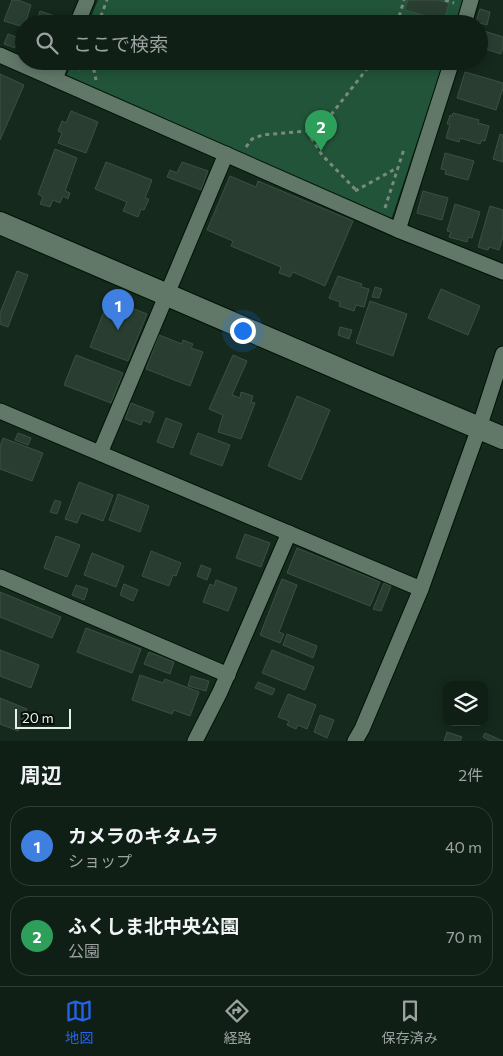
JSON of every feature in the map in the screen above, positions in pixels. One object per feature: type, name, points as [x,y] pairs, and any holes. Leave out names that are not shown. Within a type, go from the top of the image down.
[{"type":"street","points":[[81,15],[87,0]]},
{"type":"street","points":[[467,15],[471,0]]},
{"type":"street","points":[[0,55],[15,62]]},
{"type":"street","points":[[34,70],[398,230],[503,272]]},
{"type":"street","points":[[55,79],[58,70]]},
{"type":"street","points":[[398,230],[449,70]]},
{"type":"street","points":[[100,454],[226,154]]},
{"type":"street","points":[[0,222],[364,380],[503,438]]},
{"type":"street","points":[[355,741],[362,729],[421,589],[479,428],[503,354]]},
{"type":"street","points":[[0,411],[421,589]]},
{"type":"street","points":[[195,741],[228,675],[289,533]]},
{"type":"street","points":[[0,577],[228,675]]},
{"type":"path","points":[[101,15],[107,0]]},
{"type":"path","points":[[400,15],[404,0]]},
{"type":"path","points":[[445,0],[454,3]]},
{"type":"path","points":[[94,70],[96,83]]},
{"type":"path","points":[[244,149],[252,139],[262,135],[307,131],[323,125],[367,70]]},
{"type":"path","points":[[307,131],[322,155],[356,190]]},
{"type":"path","points":[[347,195],[398,168],[384,211]]},
{"type":"green space","points":[[98,0],[464,0],[459,15],[92,15]]},
{"type":"green space","points":[[69,70],[441,70],[390,223],[65,79]]},
{"type":"building","points":[[12,0],[18,0],[31,5],[28,15],[15,15],[15,24],[4,21]]},
{"type":"building","points":[[408,0],[438,0],[449,3],[446,15],[423,15],[405,10]]},
{"type":"building","points":[[480,9],[490,12],[488,21],[488,15],[478,15]]},
{"type":"building","points":[[40,11],[52,15],[39,15]]},
{"type":"building","points":[[488,32],[503,37],[501,54],[488,50]]},
{"type":"building","points":[[8,34],[15,37],[15,48],[4,44]]},
{"type":"building","points":[[465,72],[503,83],[496,110],[457,98]]},
{"type":"building","points":[[0,74],[24,85],[0,140]]},
{"type":"building","points":[[71,111],[98,122],[86,153],[58,143],[62,133],[58,131],[62,121],[66,123]]},
{"type":"building","points":[[453,113],[479,120],[478,123],[489,126],[485,141],[482,140],[480,144],[460,138],[459,142],[446,138],[450,124],[447,124],[450,115],[452,116]]},
{"type":"building","points":[[500,134],[503,135],[503,162],[493,159]]},
{"type":"building","points":[[55,149],[77,158],[65,191],[70,193],[68,199],[63,196],[60,203],[53,200],[50,207],[40,204],[43,197],[38,194]]},
{"type":"building","points":[[445,153],[474,161],[468,180],[445,174],[446,170],[441,169]]},
{"type":"building","points":[[106,162],[152,180],[145,198],[149,199],[144,210],[141,209],[138,217],[123,211],[127,202],[95,189]]},
{"type":"building","points":[[182,162],[208,171],[201,190],[167,177],[170,170],[177,173]]},
{"type":"building","points":[[230,176],[256,187],[258,181],[353,221],[325,286],[293,272],[290,277],[279,273],[281,267],[231,246],[233,241],[207,230]]},
{"type":"building","points":[[423,191],[448,198],[442,220],[417,213]]},
{"type":"building","points":[[455,204],[480,212],[472,238],[468,237],[467,242],[449,237],[451,232],[447,231]]},
{"type":"building","points":[[490,206],[503,210],[503,237],[499,250],[489,247],[488,250],[478,247]]},
{"type":"building","points":[[17,271],[28,275],[8,327],[0,324],[0,313]]},
{"type":"building","points":[[338,276],[362,284],[361,287],[369,289],[364,307],[356,305],[354,311],[339,306],[340,302],[329,298]]},
{"type":"building","points":[[375,287],[382,289],[379,298],[372,297]]},
{"type":"building","points":[[441,289],[480,306],[468,335],[428,318]]},
{"type":"building","points":[[109,299],[147,314],[128,361],[90,347]]},
{"type":"building","points":[[370,301],[407,314],[393,356],[356,343]]},
{"type":"building","points":[[340,327],[352,330],[349,339],[338,335]]},
{"type":"building","points":[[159,335],[182,344],[183,340],[193,344],[191,348],[203,352],[190,386],[146,369]]},
{"type":"building","points":[[76,355],[123,373],[111,403],[64,385]]},
{"type":"building","points":[[233,355],[247,361],[232,395],[240,398],[241,392],[253,396],[251,402],[255,403],[241,439],[218,432],[223,415],[209,409]]},
{"type":"building","points":[[297,396],[330,410],[301,480],[268,466]]},
{"type":"building","points":[[131,403],[154,412],[150,423],[143,420],[141,425],[125,419]]},
{"type":"building","points":[[166,418],[182,424],[173,448],[157,442]]},
{"type":"building","points":[[18,433],[31,438],[28,445],[15,440]]},
{"type":"building","points":[[198,433],[230,445],[222,466],[190,454]]},
{"type":"building","points":[[3,438],[43,453],[32,481],[0,469],[0,447]]},
{"type":"building","points":[[79,482],[113,495],[103,521],[81,513],[77,523],[65,519]]},
{"type":"building","points":[[118,494],[149,506],[140,532],[109,520]]},
{"type":"building","points":[[55,500],[61,502],[57,514],[50,512]]},
{"type":"building","points":[[245,534],[270,543],[261,567],[236,558]]},
{"type":"building","points":[[56,536],[80,545],[67,577],[44,568]]},
{"type":"building","points":[[297,548],[380,582],[370,606],[287,573]]},
{"type":"building","points":[[151,551],[181,563],[176,576],[173,575],[169,586],[142,576]]},
{"type":"building","points":[[92,553],[124,566],[116,587],[84,575]]},
{"type":"building","points":[[201,565],[211,569],[207,580],[197,576]]},
{"type":"building","points":[[282,579],[297,585],[279,632],[284,634],[280,643],[260,635]]},
{"type":"building","points":[[216,580],[237,588],[228,611],[203,602],[210,584],[214,586]]},
{"type":"building","points":[[384,583],[391,586],[381,611],[373,609]]},
{"type":"building","points":[[124,584],[138,590],[133,601],[120,595]]},
{"type":"building","points":[[76,585],[88,589],[84,600],[72,595]]},
{"type":"building","points":[[0,592],[61,617],[52,638],[0,617]]},
{"type":"building","points":[[86,628],[141,649],[132,673],[77,652]]},
{"type":"building","points":[[287,634],[317,646],[313,658],[283,645]]},
{"type":"building","points":[[0,650],[39,665],[31,688],[0,676]]},
{"type":"building","points":[[272,650],[314,667],[305,690],[262,673]]},
{"type":"building","points":[[149,652],[174,662],[170,674],[144,664]]},
{"type":"building","points":[[140,675],[163,683],[165,679],[199,692],[190,716],[174,710],[172,714],[132,700]]},
{"type":"building","points":[[191,676],[209,681],[206,691],[188,686]]},
{"type":"building","points":[[258,682],[275,689],[272,695],[255,688]]},
{"type":"building","points":[[288,694],[316,705],[307,729],[298,725],[296,729],[287,725],[289,721],[278,717]]},
{"type":"building","points":[[0,698],[27,709],[18,731],[0,724]]},
{"type":"building","points":[[320,715],[334,720],[327,738],[314,732]]},
{"type":"building","points":[[447,732],[462,737],[460,741],[444,741]]},
{"type":"building","points":[[485,733],[503,741],[490,741],[483,737]]},
{"type":"place","name":"ふくしま北中央公園","points":[[321,151]]},
{"type":"place","name":"カメラのキタムラ","points":[[118,330]]}]
